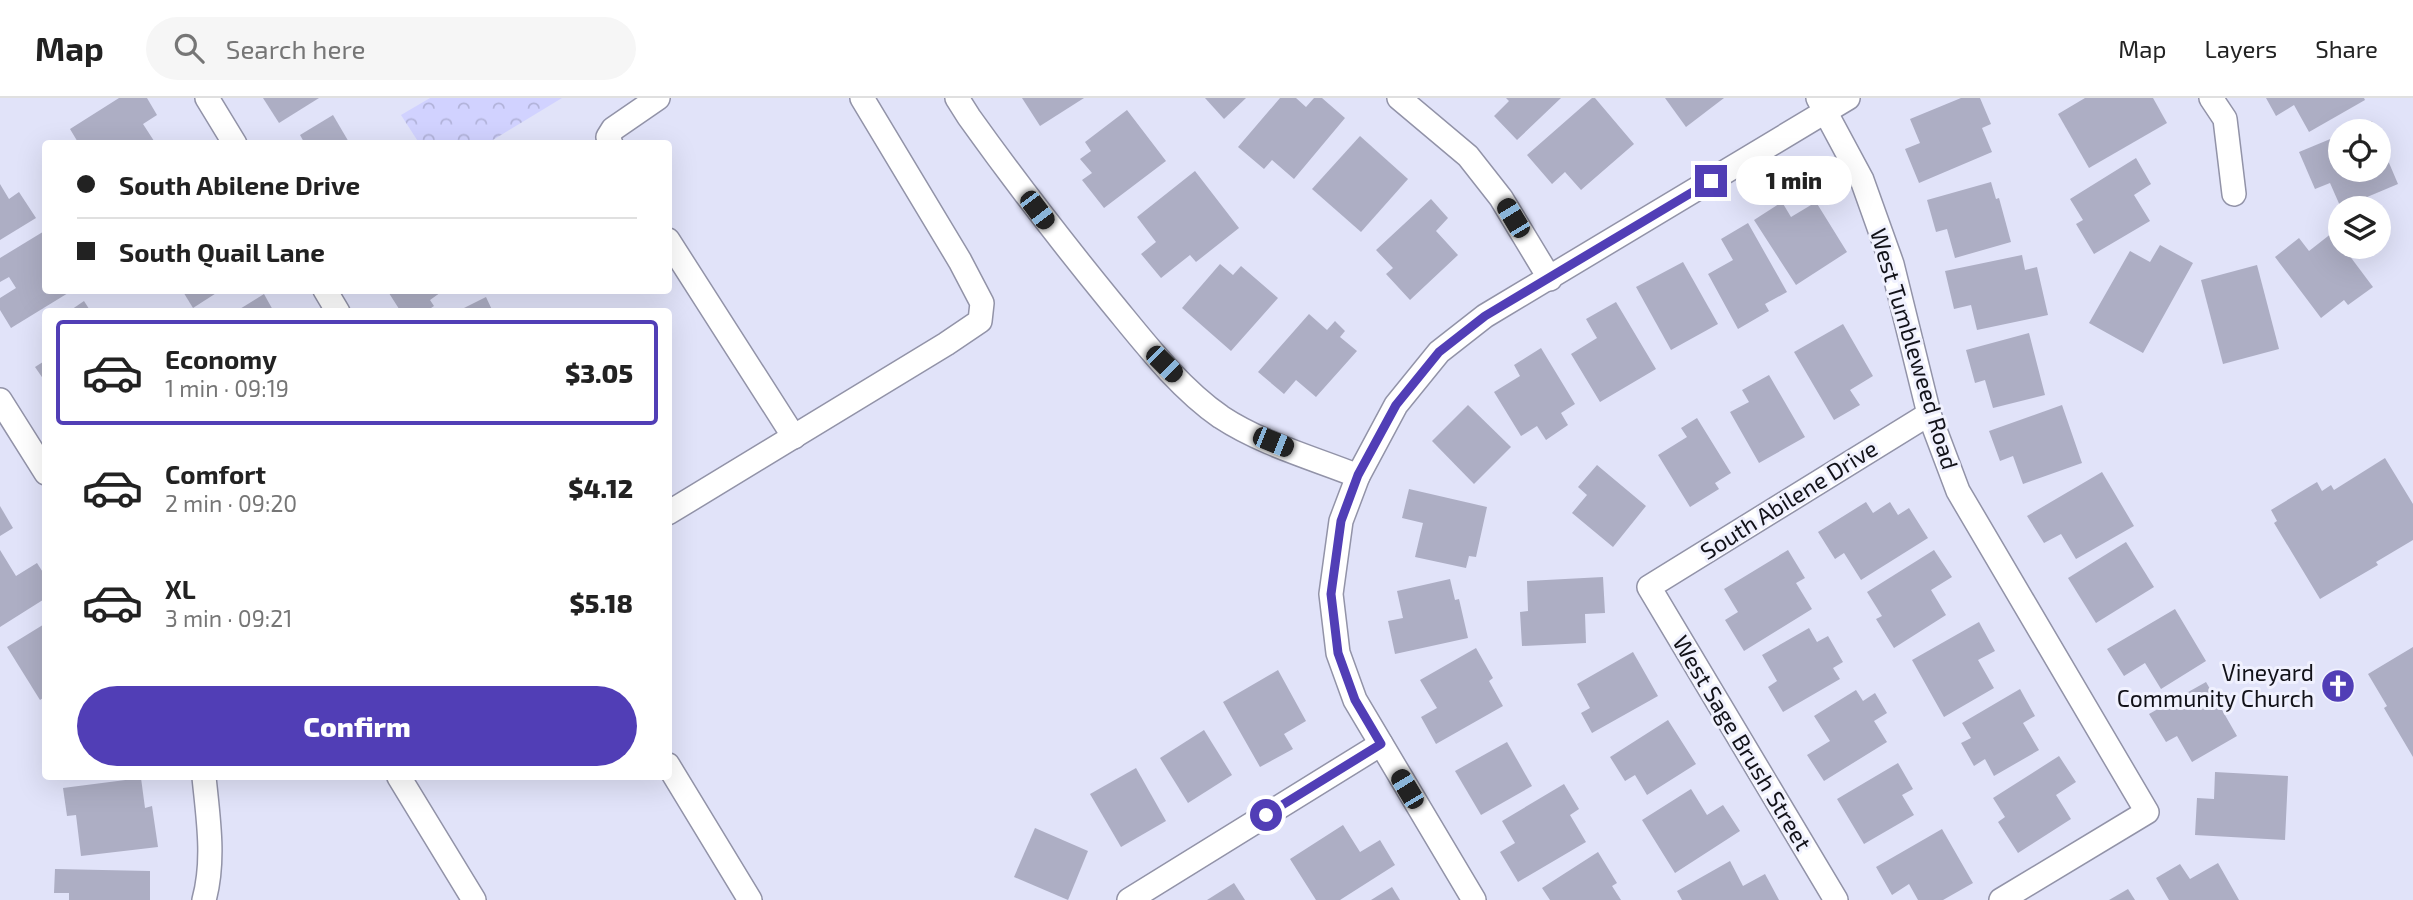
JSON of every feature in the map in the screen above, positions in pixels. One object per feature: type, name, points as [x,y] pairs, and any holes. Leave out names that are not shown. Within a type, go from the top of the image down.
[{"type":"street","points":[[207,98],[233,140]]},
{"type":"street","points":[[609,140],[608,137],[613,129],[658,98]]},
{"type":"street","points":[[672,511],[980,321],[982,303],[960,261],[862,98]]},
{"type":"street","points":[[957,98],[975,127],[1050,228],[1149,348],[1196,395],[1221,416],[1252,434],[1358,475]]},
{"type":"street","points":[[1399,98],[1468,156],[1501,198],[1550,279]]},
{"type":"street","points":[[1474,900],[1355,700],[1338,653],[1331,594],[1341,521],[1358,475],[1396,405],[1439,352],[1485,316],[1550,279],[1822,105],[1848,98]]},
{"type":"street","points":[[2211,98],[2225,119],[2234,194]]},
{"type":"street","name":"West Tumbleweed Road","points":[[1822,105],[1862,180],[1892,264],[1929,414],[1958,491],[2147,813],[2001,900]]},
{"type":"street","points":[[672,246],[794,437]]},
{"type":"street","points":[[0,400],[42,467]]},
{"type":"street","name":"South Abilene Drive","points":[[1649,587],[1929,414]]},
{"type":"street","name":"West Sage Brush Street","points":[[1649,587],[1836,900]]},
{"type":"street","points":[[1129,900],[1381,744]]},
{"type":"street","points":[[672,772],[750,900]]},
{"type":"street","points":[[204,780],[211,835],[204,900]]},
{"type":"street","points":[[401,780],[474,900]]},
{"type":"green space","points":[[430,98],[562,98],[493,140],[417,140],[401,115]]},
{"type":"building","points":[[119,98],[147,98],[157,115],[143,124],[153,140],[77,140],[70,129]]},
{"type":"building","points":[[263,98],[319,98],[279,123]]},
{"type":"building","points":[[1022,98],[1084,98],[1040,126]]},
{"type":"building","points":[[1205,98],[1246,98],[1224,119]]},
{"type":"building","points":[[1280,98],[1296,98],[1306,107],[1314,98],[1322,98],[1345,118],[1294,179],[1272,160],[1264,169],[1238,147]]},
{"type":"building","points":[[1506,98],[1561,98],[1517,140],[1494,116],[1509,101]]},
{"type":"building","points":[[1595,98],[1634,144],[1581,190],[1565,172],[1552,184],[1527,155]]},
{"type":"building","points":[[1665,98],[1724,98],[1686,127]]},
{"type":"building","points":[[1961,98],[1980,98],[1991,124],[1982,128],[1992,152],[1919,183],[1905,149],[1920,143],[1910,119]]},
{"type":"building","points":[[2085,98],[2153,98],[2167,123],[2089,168],[2058,114]]},
{"type":"building","points":[[2266,98],[2365,100],[2309,132],[2294,105],[2276,116]]},
{"type":"building","points":[[1127,110],[1166,161],[1104,208],[1082,180],[1092,173],[1080,159],[1091,151],[1085,142]]},
{"type":"building","points":[[333,115],[348,140],[303,140],[300,135]]},
{"type":"building","points":[[1360,136],[1408,179],[1361,232],[1312,189]]},
{"type":"building","points":[[2328,140],[2328,182],[2391,182],[2391,168],[2398,184],[2370,196],[2336,196],[2330,183],[2315,189],[2299,152]]},
{"type":"building","points":[[2136,158],[2151,184],[2134,195],[2150,221],[2094,254],[2076,224],[2083,220],[2070,199]]},
{"type":"building","points":[[1195,171],[1239,228],[1196,262],[1190,255],[1161,278],[1141,254],[1156,242],[1137,217]]},
{"type":"building","points":[[1991,182],[1996,199],[1999,198],[2011,242],[1955,258],[1947,229],[1936,232],[1927,200]]},
{"type":"building","points":[[0,184],[9,199],[19,192],[36,218],[0,240]]},
{"type":"building","points":[[1431,199],[1448,218],[1436,231],[1458,255],[1410,300],[1386,274],[1393,268],[1376,250]]},
{"type":"building","points":[[1782,202],[1791,217],[1816,202],[1847,252],[1796,285],[1754,220]]},
{"type":"building","points":[[1748,223],[1787,292],[1765,304],[1769,311],[1738,329],[1708,274],[1733,260],[1721,239]]},
{"type":"building","points":[[42,232],[42,294],[66,294],[11,328],[0,310],[0,298],[16,288],[9,277],[0,282],[0,258]]},
{"type":"building","points":[[2328,236],[2328,259],[2352,259],[2373,287],[2348,305],[2344,300],[2321,318],[2275,257],[2299,238],[2309,251]]},
{"type":"building","points":[[2160,245],[2193,263],[2143,353],[2089,323],[2130,251],[2150,262]]},
{"type":"building","points":[[2022,255],[2025,270],[2037,267],[2048,315],[1977,330],[1971,305],[1954,309],[1945,271]]},
{"type":"building","points":[[1683,262],[1718,324],[1671,350],[1636,287]]},
{"type":"building","points":[[1220,264],[1233,275],[1241,266],[1278,298],[1231,351],[1182,308]]},
{"type":"building","points":[[2257,265],[2279,349],[2223,364],[2201,280]]},
{"type":"building","points":[[184,294],[215,294],[193,308]]},
{"type":"building","points":[[264,294],[272,308],[241,308]]},
{"type":"building","points":[[390,294],[438,294],[430,300],[434,306],[431,308],[398,308]]},
{"type":"building","points":[[486,297],[491,308],[464,308]]},
{"type":"building","points":[[84,301],[88,308],[74,308]]},
{"type":"building","points":[[1616,302],[1656,369],[1600,402],[1571,354],[1597,338],[1586,319]]},
{"type":"building","points":[[1309,314],[1327,330],[1335,321],[1345,331],[1340,337],[1357,351],[1316,397],[1296,380],[1284,394],[1258,372]]},
{"type":"building","points":[[1843,324],[1873,376],[1850,390],[1860,405],[1834,420],[1794,352]]},
{"type":"building","points":[[2029,333],[2045,395],[1993,408],[1985,380],[1975,383],[1966,350]]},
{"type":"building","points":[[1541,348],[1575,404],[1561,413],[1568,425],[1546,440],[1537,426],[1521,436],[1494,392],[1520,376],[1514,365]]},
{"type":"building","points":[[42,363],[42,377],[35,367]]},
{"type":"building","points":[[1769,375],[1805,437],[1759,463],[1730,412],[1749,402],[1742,390]]},
{"type":"building","points":[[1468,405],[1511,447],[1474,484],[1432,441]]},
{"type":"building","points":[[2062,405],[2082,463],[2023,484],[2013,456],[2000,461],[1989,431]]},
{"type":"building","points":[[1697,418],[1731,473],[1715,483],[1719,489],[1690,507],[1658,455],[1687,437],[1681,428]]},
{"type":"building","points":[[2385,458],[2413,504],[2413,540],[2376,562],[2378,565],[2320,599],[2274,523],[2277,521],[2271,510],[2317,482],[2322,491],[2331,485],[2334,490]]},
{"type":"building","points":[[1597,465],[1646,506],[1613,547],[1572,513],[1587,495],[1578,487]]},
{"type":"building","points":[[2102,472],[2134,526],[2076,559],[2061,534],[2044,543],[2027,516]]},
{"type":"building","points":[[1409,489],[1487,507],[1476,557],[1469,556],[1466,568],[1415,557],[1423,523],[1402,518]]},
{"type":"building","points":[[1866,502],[1873,513],[1890,502],[1898,515],[1909,508],[1928,538],[1861,580],[1844,553],[1835,559],[1818,532]]},
{"type":"building","points":[[0,506],[13,528],[0,536]]},
{"type":"building","points":[[2126,542],[2154,587],[2096,623],[2068,578]]},
{"type":"building","points":[[0,550],[16,576],[37,563],[42,571],[42,601],[0,627]]},
{"type":"building","points":[[1788,550],[1805,578],[1796,583],[1812,609],[1744,651],[1725,620],[1738,612],[1724,589]]},
{"type":"building","points":[[1934,550],[1952,577],[1931,590],[1946,615],[1894,648],[1876,619],[1882,616],[1867,592]]},
{"type":"building","points":[[1603,577],[1605,613],[1585,614],[1586,643],[1522,646],[1520,612],[1528,611],[1527,581]]},
{"type":"building","points":[[1450,579],[1455,600],[1459,599],[1468,638],[1395,654],[1388,621],[1403,618],[1397,591]]},
{"type":"building","points":[[2175,609],[2206,661],[2161,689],[2145,663],[2124,676],[2107,649]]},
{"type":"building","points":[[1979,622],[1995,651],[1978,660],[1994,688],[1944,717],[1912,660]]},
{"type":"building","points":[[42,625],[40,700],[7,647]]},
{"type":"building","points":[[1809,628],[1817,642],[1828,636],[1843,662],[1833,668],[1840,679],[1783,712],[1768,687],[1777,681],[1762,655]]},
{"type":"building","points":[[2413,647],[2413,757],[2384,708],[2387,706],[2368,674]]},
{"type":"building","points":[[1476,648],[1493,678],[1489,681],[1503,706],[1436,744],[1421,717],[1437,708],[1420,680]]},
{"type":"building","points":[[1633,652],[1658,696],[1592,733],[1581,713],[1590,708],[1577,684]]},
{"type":"building","points":[[1278,670],[1306,721],[1284,734],[1293,749],[1260,767],[1223,702]]},
{"type":"building","points":[[2206,682],[2237,736],[2192,762],[2177,736],[2166,742],[2149,714]]},
{"type":"building","points":[[2020,689],[2035,716],[2023,723],[2039,750],[1994,776],[1985,759],[1974,766],[1961,743],[1971,738],[1962,723]]},
{"type":"building","points":[[1856,690],[1863,701],[1875,693],[1887,713],[1874,721],[1887,742],[1824,781],[1807,755],[1830,741],[1814,716]]},
{"type":"building","points":[[1668,720],[1696,764],[1647,795],[1635,775],[1625,781],[1610,757]]},
{"type":"building","points":[[1204,730],[1232,775],[1188,803],[1160,758]]},
{"type":"building","points":[[1507,742],[1532,786],[1481,815],[1455,771]]},
{"type":"building","points":[[2059,756],[2076,782],[2056,795],[2071,819],[2018,853],[1998,822],[2005,817],[1993,798]]},
{"type":"building","points":[[1898,763],[1913,789],[1902,795],[1914,815],[1864,844],[1837,799]]},
{"type":"building","points":[[1136,768],[1166,821],[1121,847],[1090,794]]},
{"type":"building","points":[[2215,772],[2288,776],[2285,840],[2195,835],[2197,798],[2214,799]]},
{"type":"building","points":[[141,780],[145,808],[152,806],[158,847],[81,856],[76,815],[67,816],[63,788]]},
{"type":"building","points":[[1564,784],[1579,809],[1570,815],[1586,842],[1518,882],[1500,852],[1515,843],[1502,821]]},
{"type":"building","points":[[1691,789],[1707,815],[1723,805],[1740,831],[1675,873],[1642,820]]},
{"type":"building","points":[[1343,825],[1360,852],[1380,840],[1395,865],[1340,900],[1316,900],[1290,859]]},
{"type":"building","points":[[1035,828],[1088,851],[1068,900],[1014,877]]},
{"type":"building","points":[[1942,829],[1973,883],[1943,900],[1918,900],[1909,884],[1892,895],[1876,867]]},
{"type":"building","points":[[1598,852],[1617,883],[1612,886],[1621,900],[1550,900],[1542,888]]},
{"type":"building","points":[[1730,861],[1743,886],[1765,874],[1779,900],[1682,900],[1677,891]]},
{"type":"building","points":[[2218,863],[2239,900],[2169,900],[2156,878],[2180,864],[2190,879]]},
{"type":"building","points":[[55,869],[150,871],[150,900],[69,900],[69,893],[54,893]]},
{"type":"building","points":[[1234,883],[1245,900],[1207,900]]},
{"type":"building","points":[[1392,887],[1400,900],[1371,900]]},
{"type":"building","points":[[2128,889],[2135,900],[2109,900]]},
{"type":"place","name":"Vineyard Community Church","points":[[2338,686]]},
{"type":"route","points":[[1266,815],[1381,744],[1355,700],[1338,653],[1331,594],[1341,521],[1358,475],[1396,405],[1439,352],[1485,316],[1711,181]]}]
